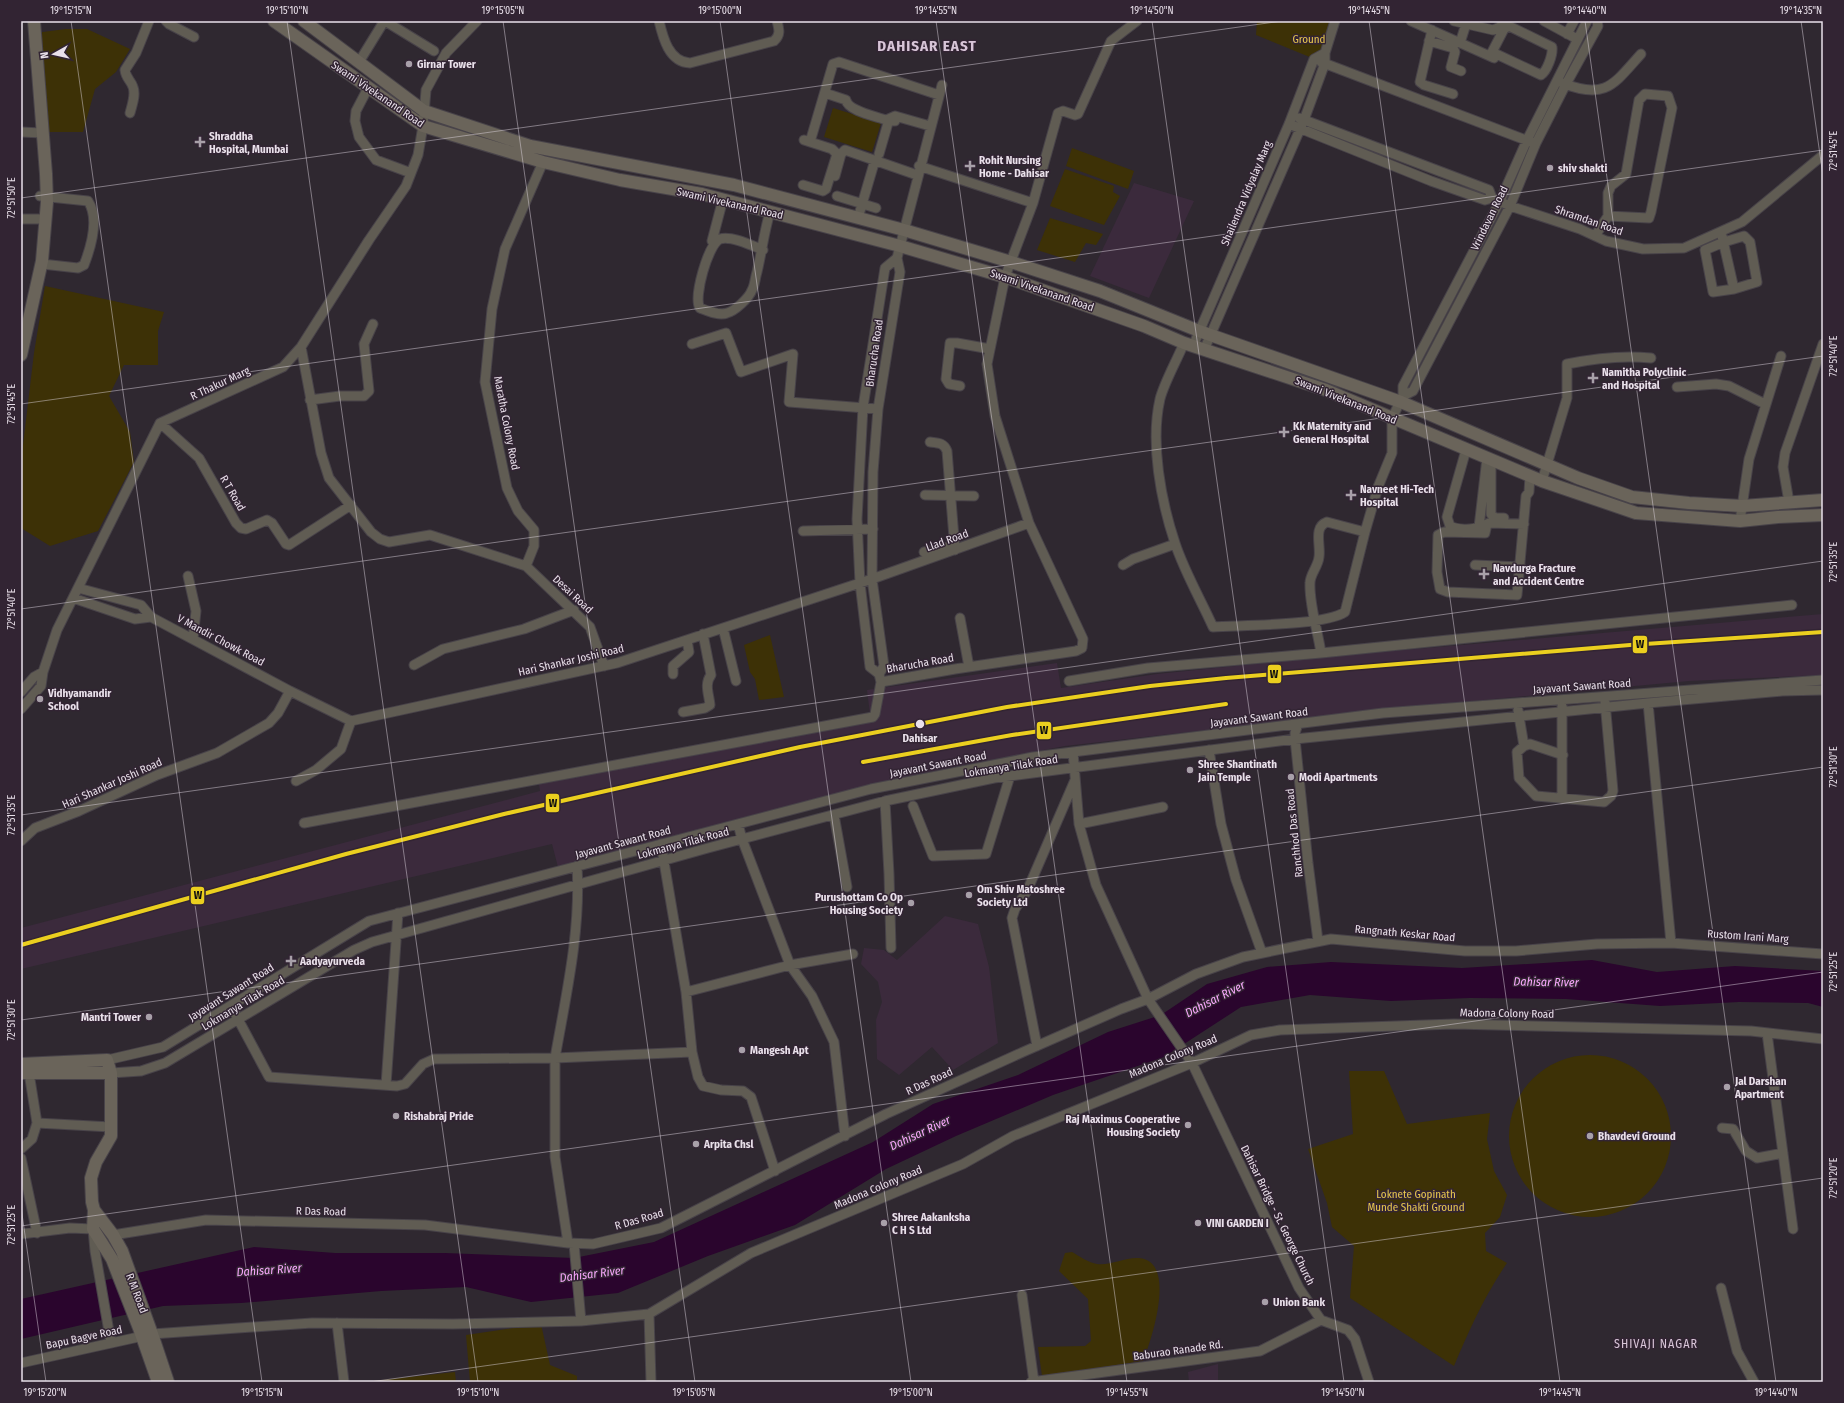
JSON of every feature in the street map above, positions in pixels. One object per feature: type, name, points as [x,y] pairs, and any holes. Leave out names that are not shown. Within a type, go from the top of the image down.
[{"type":"main road","points":[[26,21],[39,133]]},
{"type":"main road","points":[[21,355],[42,264],[43,196],[34,21]]},
{"type":"main road","name":"Swami Vivekanand Road","points":[[307,22],[424,111],[530,146],[734,185],[904,230],[1011,262],[1100,291],[1205,333],[1332,378],[1402,399],[1578,478],[1632,497],[1689,503],[1742,506],[1823,500]]},
{"type":"main road","name":"Swami Vivekanand Road","points":[[282,23],[368,88],[423,126],[543,162],[620,180],[702,194],[900,246],[1005,277],[1144,326],[1193,346],[1326,390],[1532,477],[1636,513],[1740,521],[1778,517],[1823,515]]},
{"type":"main road","points":[[21,318],[42,219]]},
{"type":"main road","points":[[24,1070],[107,1060],[111,1073],[111,1136],[96,1162],[92,1178],[94,1229]]},
{"type":"main road","points":[[24,1070],[111,1073]]},
{"type":"main road","name":"R M Road","points":[[94,1210],[113,1235],[122,1251],[146,1331],[158,1382]]},
{"type":"main road","name":"R M Road","points":[[94,1229],[112,1259],[168,1382]]},
{"type":"street","points":[[130,113],[135,95],[133,87],[126,78],[124,70],[136,53],[149,21]]},
{"type":"street","points":[[166,21],[194,37]]},
{"type":"street","name":"R Thakur Marg","points":[[160,423],[283,367],[301,347],[369,240],[406,186],[418,155],[423,126],[426,90],[446,53],[477,21]]},
{"type":"street","points":[[659,21],[664,42],[676,58],[683,63],[690,63],[774,41],[778,38],[780,31],[777,21]]},
{"type":"street","name":"Bharucha Road","points":[[942,85],[918,170],[897,258],[900,272],[878,409],[873,472],[872,579],[884,666],[880,678],[969,667],[1076,651],[1082,648],[1083,639],[1029,523],[995,416],[987,364],[1005,277],[1033,204],[1058,113],[1063,111],[1075,115],[1078,114],[1111,41],[1137,21]]},
{"type":"street","name":"Shailendra Vidyalay Marg","points":[[1314,620],[1212,627],[1175,544],[1165,507],[1158,460],[1157,417],[1160,398],[1193,346],[1205,333],[1300,129],[1325,63],[1325,53],[1335,21]]},
{"type":"street","points":[[1411,21],[1460,43],[1491,54],[1540,75],[1544,73],[1552,54],[1552,47],[1509,26],[1504,29],[1491,54]]},
{"type":"street","points":[[1454,21],[1493,30],[1500,27],[1504,21]]},
{"type":"street","points":[[1544,21],[1577,40]]},
{"type":"street","points":[[1567,34],[1574,21]]},
{"type":"street","points":[[1402,399],[1403,386],[1527,140],[1554,83],[1587,21]]},
{"type":"street","name":"Vrindavan Road","points":[[1392,418],[1402,399],[1413,391],[1510,206],[1536,144],[1598,26],[1597,21]]},
{"type":"street","points":[[360,62],[385,22],[434,51]]},
{"type":"street","points":[[1460,43],[1466,24]]},
{"type":"street","points":[[1432,30],[1420,82],[1424,85],[1453,94]]},
{"type":"street","points":[[1429,41],[1453,48],[1454,52],[1451,67],[1461,71]]},
{"type":"street","points":[[1571,52],[1580,58]]},
{"type":"street","points":[[1314,59],[1325,53]]},
{"type":"street","points":[[1491,54],[1565,87],[1603,90],[1617,81],[1641,54]]},
{"type":"street","points":[[1314,59],[1536,144]]},
{"type":"street","name":"Shailendra Vidyalay Marg","points":[[1205,333],[1314,59]]},
{"type":"street","points":[[803,185],[823,191],[826,190],[837,154],[832,149],[807,141],[825,93],[833,64],[839,62],[939,95]]},
{"type":"street","points":[[368,88],[356,111],[355,121],[359,136],[376,160],[411,173]]},
{"type":"street","points":[[825,93],[846,100],[847,104],[852,108],[886,120],[895,116],[930,126]]},
{"type":"street","points":[[1595,236],[1608,216],[1608,193],[1611,186],[1626,174],[1639,100],[1645,94],[1668,96],[1672,108],[1652,212],[1649,218],[1642,219],[1608,216]]},
{"type":"street","points":[[1293,115],[1489,190],[1496,199]]},
{"type":"street","points":[[858,218],[890,121],[901,122],[906,119]]},
{"type":"street","points":[[1289,124],[1431,181],[1485,200],[1496,199]]},
{"type":"street","points":[[21,132],[39,133]]},
{"type":"street","points":[[835,176],[840,154],[845,150],[877,157],[1033,204]]},
{"type":"street","name":"Shramdan Road","points":[[1496,199],[1510,206],[1606,241],[1643,248],[1684,248],[1742,222],[1823,154]]},
{"type":"street","name":"Maratha Colony Road","points":[[526,566],[534,546],[534,530],[518,511],[507,488],[484,382],[492,309],[505,249],[543,162]]},
{"type":"street","points":[[1431,181],[1436,170]]},
{"type":"street","points":[[42,264],[78,268],[84,265],[88,254],[94,224],[92,208],[88,201],[43,196]]},
{"type":"street","points":[[838,196],[876,208]]},
{"type":"street","points":[[712,240],[722,199]]},
{"type":"street","points":[[763,250],[743,242],[720,239],[712,247],[707,258],[697,302],[700,308],[723,314],[728,313],[737,307],[752,291],[763,250],[766,236],[769,234],[772,213]]},
{"type":"street","points":[[21,219],[42,219]]},
{"type":"street","points":[[1720,231],[1724,242],[1734,289]]},
{"type":"street","points":[[1744,236],[1750,242],[1757,282],[1734,289],[1715,292],[1712,291],[1705,250],[1724,242],[1744,236]]},
{"type":"street","points":[[304,823],[873,716],[876,714],[880,678],[870,667],[860,583],[857,528],[863,408],[885,268],[897,258]]},
{"type":"street","points":[[310,400],[340,396],[364,396],[369,391],[364,344],[373,324]]},
{"type":"street","points":[[692,344],[726,332],[741,372],[793,354],[789,402],[878,409]]},
{"type":"street","points":[[960,386],[949,384],[946,379],[950,343],[990,349]]},
{"type":"street","points":[[1789,502],[1783,467],[1785,453],[1823,344]]},
{"type":"street","points":[[301,347],[321,453],[329,478],[371,532],[389,542],[430,535],[526,566]]},
{"type":"street","points":[[1524,521],[1488,523],[1485,533],[1444,532],[1438,535],[1438,583],[1440,589],[1444,592],[1515,596],[1518,593],[1521,567],[1526,496],[1529,492],[1532,477],[1547,464],[1567,398],[1567,364],[1600,357],[1636,356],[1651,358]]},
{"type":"street","points":[[1740,521],[1749,458],[1781,356]]},
{"type":"street","points":[[1326,390],[1332,378]]},
{"type":"street","points":[[1677,387],[1716,384],[1728,386],[1765,404]]},
{"type":"street","points":[[1314,620],[1335,616],[1345,612],[1364,532],[1378,487],[1392,453],[1392,418]]},
{"type":"street","points":[[21,709],[41,686],[43,672],[57,630],[160,423]]},
{"type":"street","name":"R T Road","points":[[160,423],[199,458],[236,523],[241,528],[246,529],[268,520],[272,523],[286,544],[289,545],[351,505]]},
{"type":"street","points":[[924,552],[955,548],[947,451],[945,446],[940,443],[930,442]]},
{"type":"street","points":[[1466,450],[1447,517],[1450,526],[1454,528],[1479,527],[1490,459]]},
{"type":"street","points":[[1490,459],[1492,516],[1495,518],[1524,521]]},
{"type":"street","points":[[925,495],[974,496]]},
{"type":"street","points":[[1321,653],[1318,630],[1314,620],[1310,582],[1319,557],[1318,531],[1321,526],[1327,522],[1364,532]]},
{"type":"street","name":"Llad Road","points":[[872,579],[955,548],[1029,523]]},
{"type":"street","points":[[803,531],[857,528],[873,529]]},
{"type":"street","points":[[1122,565],[1133,559],[1175,544]]},
{"type":"street","points":[[1474,565],[1521,567]]},
{"type":"street","name":"Desai Road","points":[[526,566],[574,610],[590,627],[604,666]]},
{"type":"street","points":[[188,576],[196,611],[193,639]]},
{"type":"street","name":"Hari Shankar Joshi Road","points":[[351,721],[604,666],[872,579]]},
{"type":"street","points":[[78,588],[141,605],[151,617]]},
{"type":"street","name":"V Mandir Chowk Road","points":[[74,598],[136,619],[151,617],[290,692],[351,721]]},
{"type":"street","points":[[1069,681],[1148,668],[1321,653],[1792,605]]},
{"type":"street","points":[[414,666],[443,649],[524,629],[574,610]]},
{"type":"street","points":[[960,618],[969,667]]},
{"type":"street","points":[[723,628],[736,681]]},
{"type":"street","points":[[683,712],[705,708],[710,705],[707,679],[711,675],[703,634]]},
{"type":"street","points":[[687,640],[689,652]]},
{"type":"street","points":[[689,652],[707,655]]},
{"type":"street","points":[[673,674],[673,666],[689,652]]},
{"type":"street","points":[[21,692],[34,677],[43,672]]},
{"type":"street","name":"Jayavant Sawant Road","points":[[107,1060],[163,1047],[370,921],[871,789],[1033,757],[1383,714],[1823,680]]},
{"type":"street","name":"Jayavant Sawant Road","points":[[1295,739],[1648,703],[1782,691],[1823,690]]},
{"type":"street","name":"Hari Shankar Joshi Road","points":[[21,841],[35,828],[79,811],[157,775],[217,753],[274,719],[290,692]]},
{"type":"street","points":[[1563,755],[1530,744],[1524,746],[1517,752],[1518,778],[1536,796],[1604,802],[1611,796],[1613,791],[1604,697]]},
{"type":"street","points":[[1562,700],[1562,799]]},
{"type":"street","points":[[1517,703],[1524,746]]},
{"type":"street","points":[[1648,703],[1671,943]]},
{"type":"street","points":[[296,781],[316,770],[341,749],[351,721]]},
{"type":"street","name":"Ranchhod Das Road","points":[[1298,724],[1295,739],[1318,941]]},
{"type":"street","name":"Lokmanya Tilak Road","points":[[111,1073],[141,1071],[165,1063],[354,950],[372,942],[397,934],[885,801],[1010,776],[1076,772],[1209,750],[1295,739]]},
{"type":"street","points":[[1209,750],[1221,824],[1236,880],[1262,953]]},
{"type":"street","name":"Dahisar Bridge - St. George Church","points":[[1073,752],[1076,772],[1079,824],[1096,885],[1148,999],[1192,1062],[1299,1288],[1321,1320]]},
{"type":"street","points":[[1037,1046],[1012,918],[1015,909],[1027,891],[1076,772]]},
{"type":"street","points":[[913,806],[933,856],[986,854],[1010,776]]},
{"type":"street","points":[[885,801],[890,874],[891,948]]},
{"type":"street","points":[[1079,824],[1163,807]]},
{"type":"street","points":[[834,815],[846,887]]},
{"type":"street","points":[[738,824],[742,839],[790,965],[812,996],[834,1042],[845,1136]]},
{"type":"street","points":[[661,844],[686,992],[692,1052],[698,1076],[703,1086],[721,1090],[743,1091],[751,1097],[774,1171]]},
{"type":"street","points":[[577,866],[578,885],[575,936],[555,1058],[555,1157],[571,1244],[576,1254],[581,1321]]},
{"type":"street","points":[[386,1085],[398,913]]},
{"type":"street","name":"Rangnath Keskar Road","points":[[1148,999],[1196,974],[1243,957],[1331,938],[1465,951],[1516,951],[1597,944],[1671,943]]},
{"type":"street","name":"Rustom Irani Marg","points":[[1671,943],[1823,954]]},
{"type":"street","points":[[686,992],[790,965],[853,954]]},
{"type":"street","name":"R Das Road","points":[[113,1235],[214,1220],[425,1225],[571,1244],[593,1244],[661,1228],[886,1114],[1121,1009],[1148,999]]},
{"type":"street","points":[[231,1006],[269,1077],[397,1086],[405,1084],[423,1064],[434,1059],[555,1058],[692,1052]]},
{"type":"street","name":"Madona Colony Road","points":[[649,1314],[751,1253],[963,1164],[1013,1136],[1192,1062],[1252,1035],[1280,1030],[1454,1024],[1751,1031],[1823,1039]]},
{"type":"street","points":[[1767,1033],[1793,1229]]},
{"type":"street","points":[[21,1149],[32,1139],[38,1123],[24,1070]]},
{"type":"street","points":[[38,1123],[111,1127]]},
{"type":"street","points":[[1722,1128],[1733,1129],[1746,1151],[1757,1158],[1783,1153]]},
{"type":"street","points":[[21,1158],[37,1233]]},
{"type":"street","points":[[21,1234],[70,1228],[94,1229],[95,1251],[111,1343]]},
{"type":"street","points":[[1721,1288],[1737,1351],[1754,1382]]},
{"type":"street","points":[[1022,1295],[1033,1382]]},
{"type":"street","points":[[649,1314],[650,1382]]},
{"type":"street","name":"Bapu Bagve Road","points":[[21,1363],[111,1343],[146,1331],[312,1323],[581,1321],[649,1314]]},
{"type":"street","points":[[1321,1320],[1348,1330],[1355,1339],[1369,1382]]},
{"type":"street","name":"Baburao Ranade Rd.","points":[[1033,1382],[1260,1351],[1321,1320]]},
{"type":"street","points":[[337,1323],[344,1382]]},
{"type":"shaded area","points":[[1134,183],[1194,201],[1149,298],[1090,276]]},
{"type":"shaded area","points":[[1823,614],[1823,675],[1689,681],[1398,708],[1065,746],[942,769],[837,793],[558,867],[552,844],[21,969],[21,928],[540,791],[539,784],[870,714],[867,690],[1057,663],[1061,688],[1157,674],[1322,657]]},
{"type":"shaded area","points":[[945,916],[978,924],[989,967],[998,1043],[953,1070],[932,1047],[899,1075],[877,1059],[876,1020],[882,1002],[878,982],[861,964],[864,948],[884,950],[897,960]]},
{"type":"shaded area","points":[[1218,1364],[1218,1382],[1189,1382],[1188,1372]]},
{"type":"green space","name":"Ground","points":[[1257,21],[1333,21],[1322,62],[1256,35]]},
{"type":"green space","points":[[66,29],[87,29],[130,49],[116,72],[95,89],[83,132],[44,132],[35,33]]},
{"type":"green space","points":[[833,108],[881,123],[872,152],[824,137]]},
{"type":"green space","points":[[1072,148],[1134,171],[1128,189],[1066,166]]},
{"type":"green space","points":[[1065,169],[1114,186],[1113,192],[1120,196],[1104,225],[1050,206]]},
{"type":"green space","points":[[1050,218],[1103,234],[1096,245],[1086,243],[1075,262],[1037,250]]},
{"type":"green space","points":[[45,286],[164,312],[158,331],[158,365],[124,365],[109,396],[130,432],[134,462],[98,531],[50,546],[21,528],[21,462],[34,353]]},
{"type":"green space","points":[[770,635],[784,697],[759,700],[755,679],[750,672],[744,645]]},
{"type":"green space","name":"Bhavdevi Ground","points":[[1582,1055],[1598,1055],[1614,1058],[1628,1064],[1642,1073],[1653,1084],[1662,1098],[1668,1112],[1671,1136],[1670,1152],[1662,1174],[1653,1188],[1642,1199],[1628,1208],[1614,1214],[1598,1217],[1582,1217],[1566,1214],[1552,1208],[1538,1199],[1527,1188],[1518,1174],[1512,1160],[1509,1144],[1509,1128],[1512,1112],[1518,1098],[1527,1084],[1538,1073],[1552,1064],[1566,1058]]},
{"type":"green space","name":"Loknete Gopinath Munde Shakti Ground","points":[[1349,1071],[1384,1071],[1407,1124],[1490,1113],[1487,1139],[1494,1171],[1507,1195],[1500,1217],[1485,1233],[1486,1251],[1507,1263],[1478,1313],[1454,1366],[1350,1298],[1354,1246],[1332,1227],[1327,1203],[1308,1149],[1353,1134]]},
{"type":"green space","points":[[1072,1252],[1087,1261],[1097,1264],[1107,1264],[1134,1258],[1151,1262],[1157,1273],[1160,1287],[1159,1303],[1156,1320],[1143,1361],[1042,1376],[1038,1347],[1085,1346],[1091,1341],[1088,1299],[1059,1271],[1065,1253]]},
{"type":"green space","points":[[541,1324],[550,1365],[577,1376],[577,1382],[470,1382],[466,1335]]},
{"type":"green space","points":[[455,1372],[456,1382],[364,1382]]},
{"type":"water","name":"Dahisar River","points":[[1592,960],[1657,972],[1735,966],[1823,971],[1823,1007],[1808,1003],[1739,1002],[1660,1006],[1566,999],[1470,998],[1391,1001],[1310,995],[1241,1007],[1164,1057],[1053,1095],[956,1136],[886,1169],[795,1225],[708,1256],[618,1293],[531,1302],[466,1287],[381,1291],[241,1303],[163,1306],[21,1339],[21,1299],[254,1247],[335,1253],[445,1253],[574,1258],[654,1242],[873,1142],[933,1104],[1018,1075],[1108,1032],[1161,1015],[1207,984],[1267,967],[1331,962],[1462,968]]},
{"type":"transit line","name":"W","points":[[21,945],[346,854],[504,814],[800,747],[1007,707],[1150,686],[1226,678],[1630,645],[1823,632]]},
{"type":"transit line","name":"W","points":[[863,762],[1012,735],[1226,704]]},
{"type":"place","name":"Girnar Tower","points":[[409,64]]},
{"type":"place","name":"Shraddha Hospital, Mumbai","points":[[200,142]]},
{"type":"place","name":"Rohit Nursing Home - Dahisar","points":[[970,166]]},
{"type":"place","name":"shiv shakti","points":[[1550,168]]},
{"type":"place","name":"Namitha Polyclinic and Hospital","points":[[1593,378]]},
{"type":"place","name":"Kk Maternity and General Hospital","points":[[1284,432]]},
{"type":"place","name":"Navneet Hi-Tech Hospital","points":[[1351,495]]},
{"type":"place","name":"Navdurga Fracture and Accident Centre","points":[[1484,574]]},
{"type":"place","name":"Vidhyamandir School","points":[[40,699]]},
{"type":"place","name":"Dahisar","points":[[920,724]]},
{"type":"place","name":"Shree Shantinath Jain Temple","points":[[1190,770]]},
{"type":"place","name":"Modi Apartments","points":[[1291,777]]},
{"type":"place","name":"Om Shiv Matoshree Society Ltd","points":[[969,895]]},
{"type":"place","name":"Purushottam Co Op Housing Society","points":[[911,903]]},
{"type":"place","name":"Aadyayurveda","points":[[291,961]]},
{"type":"place","name":"Mantri Tower","points":[[149,1017]]},
{"type":"place","name":"Mangesh Apt","points":[[742,1050]]},
{"type":"place","name":"Jal Darshan Apartment","points":[[1727,1087]]},
{"type":"place","name":"Rishabraj Pride","points":[[396,1116]]},
{"type":"place","name":"Raj Maximus Cooperative Housing Society","points":[[1188,1125]]},
{"type":"place","name":"Bhavdevi Ground","points":[[1590,1136]]},
{"type":"place","name":"Arpita Chsl","points":[[696,1144]]},
{"type":"place","name":"Shree Aakanksha C H S Ltd","points":[[884,1223]]},
{"type":"place","name":"VINI GARDEN I","points":[[1198,1223]]},
{"type":"place","name":"Union Bank","points":[[1265,1302]]},
{"type":"district","name":"DAHISAR EAST","points":[[927,46]]},
{"type":"district","name":"SHIVAJI NAGAR","points":[[1656,1344]]}]
